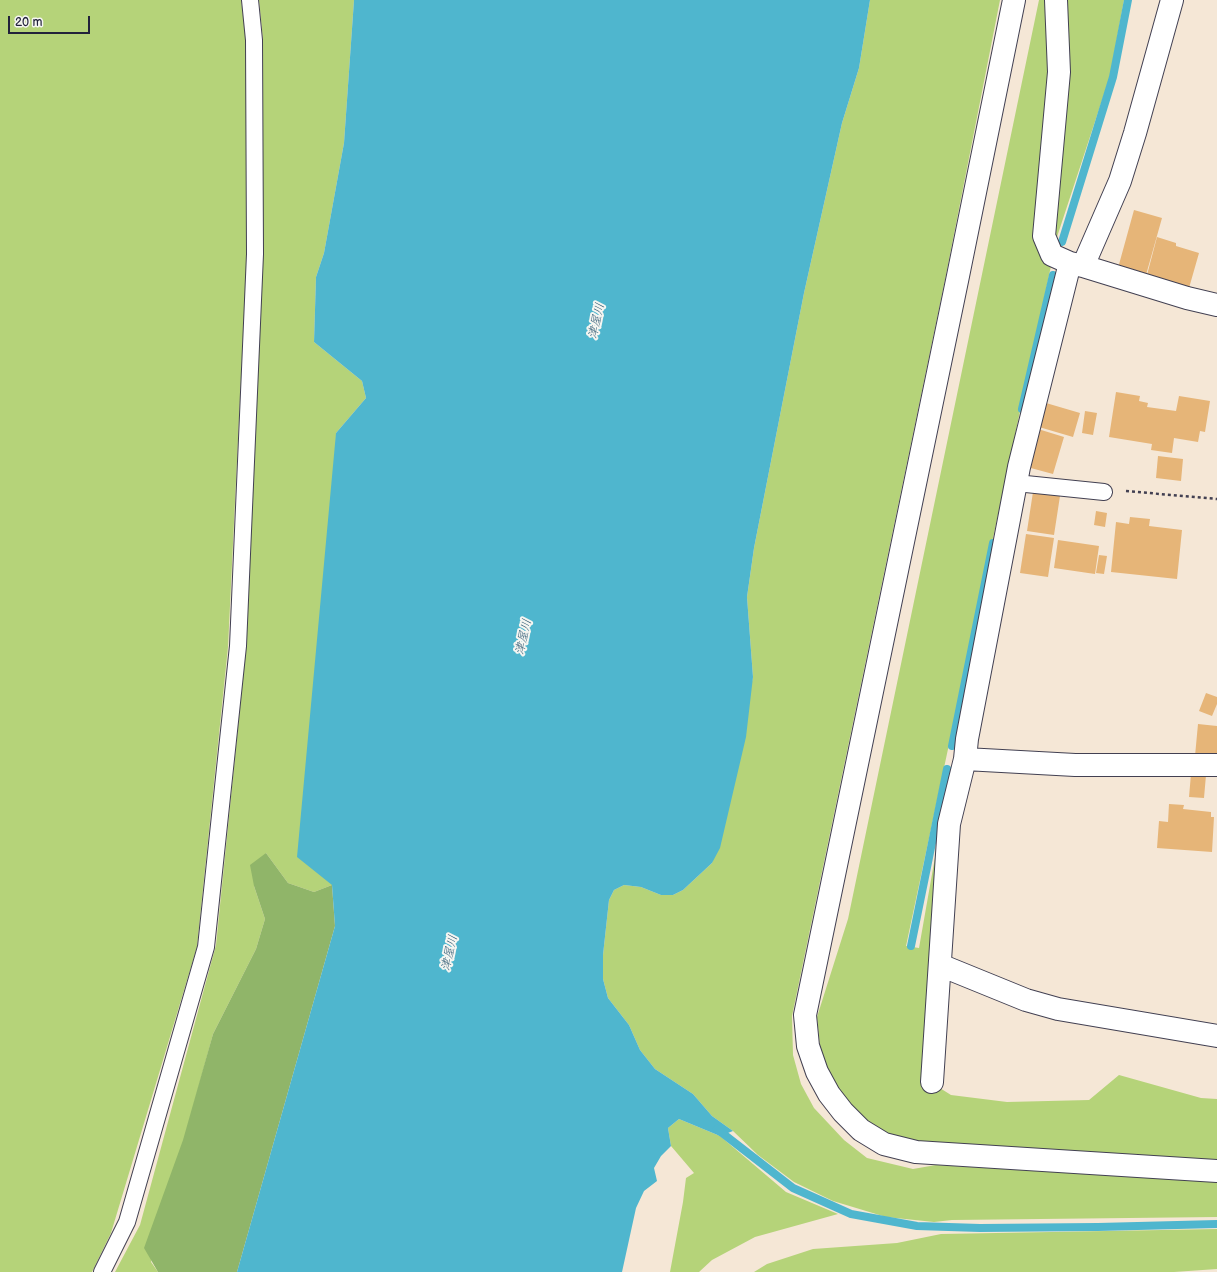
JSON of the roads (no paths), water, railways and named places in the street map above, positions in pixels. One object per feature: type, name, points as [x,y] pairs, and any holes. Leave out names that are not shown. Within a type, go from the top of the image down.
[{"type":"street","points":[[1014,0],[805,1014],[808,1046],[817,1072],[829,1094],[843,1112],[861,1130],[884,1144],[916,1152],[1217,1171]]},
{"type":"street","points":[[1056,0],[1059,72],[1044,236],[1052,255],[1077,265],[1187,298],[1217,305]]},
{"type":"street","points":[[932,1082],[949,824],[965,759],[967,739],[1019,467],[1077,265],[1120,181],[1172,0]]},
{"type":"street","points":[[965,759],[1075,765],[1217,765]]},
{"type":"street","points":[[940,965],[1026,1000],[1058,1009],[1217,1036]]},
{"type":"lane","points":[[102,1272],[127,1222],[206,947],[238,646],[254,254],[254,40],[250,0]]},
{"type":"lane","points":[[1016,483],[1104,492]]},
{"type":"water","name":"津屋川","points":[[354,0],[870,0],[859,68],[842,123],[804,293],[754,548],[747,597],[753,677],[746,737],[720,848],[712,863],[683,890],[673,895],[661,895],[641,887],[624,885],[614,890],[609,900],[603,955],[603,979],[608,998],[629,1025],[640,1050],[655,1069],[693,1094],[712,1116],[733,1131],[720,1136],[679,1119],[668,1128],[671,1146],[661,1156],[654,1168],[657,1181],[644,1191],[636,1208],[622,1272],[237,1272],[335,926],[332,885],[297,857],[336,433],[366,398],[362,381],[314,342],[316,277],[324,253],[344,143]]},
{"type":"waterway","points":[[1062,242],[1113,77],[1128,0]]},
{"type":"waterway","points":[[1022,409],[1053,275]]},
{"type":"waterway","points":[[952,746],[993,543]]},
{"type":"waterway","points":[[911,946],[947,769]]},
{"type":"waterway","points":[[717,1129],[793,1188],[851,1214],[917,1226],[980,1228],[1217,1224]]}]
